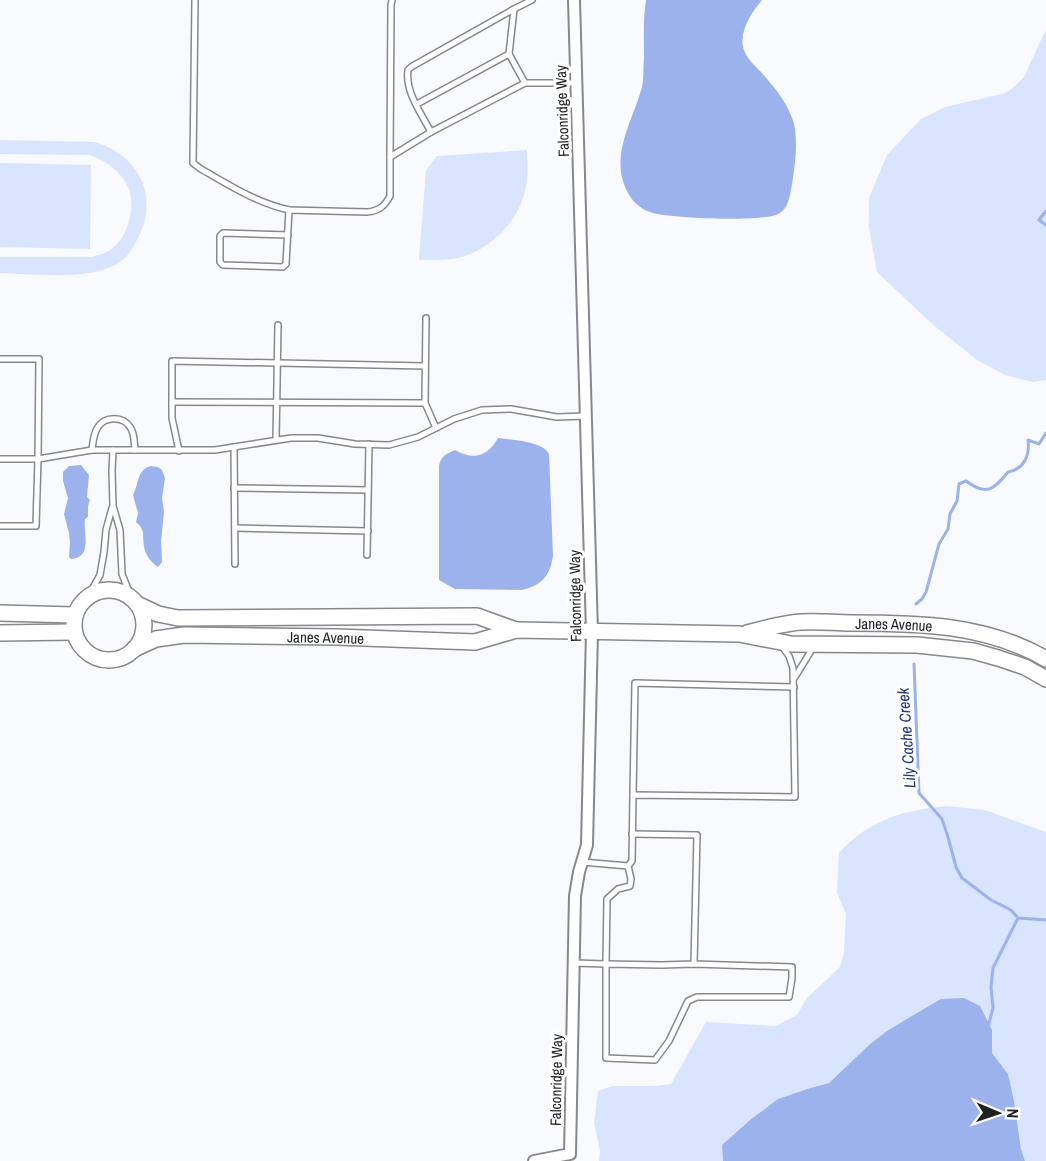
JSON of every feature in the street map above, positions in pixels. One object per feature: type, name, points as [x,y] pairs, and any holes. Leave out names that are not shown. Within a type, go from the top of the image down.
[{"type":"street","name":"Falconridge Way","points":[[534,1161],[570,1154],[576,896],[579,872],[587,844],[591,632],[574,0]]},
{"type":"street","name":"Janes Avenue","points":[[89,595],[99,590],[121,591],[158,614],[178,618],[477,616],[516,630]]},
{"type":"street","points":[[0,633],[74,632],[74,615],[89,595]]},
{"type":"street","points":[[134,650],[141,640],[144,628],[143,616],[135,601]]},
{"type":"street","points":[[0,613],[74,615]]},
{"type":"street","name":"Janes Avenue","points":[[739,634],[793,623],[932,625],[985,634],[1011,642],[1046,659]]},
{"type":"street","name":"Janes Avenue","points":[[74,632],[78,644],[87,653],[99,659],[111,660],[124,657],[156,639],[184,634],[475,642],[516,630],[739,634],[791,644],[918,645],[973,651],[1025,667],[1046,679]]},
{"type":"lane","points":[[195,0],[193,163],[259,201],[275,207],[289,210],[367,212],[379,210],[390,195],[392,0]]},
{"type":"lane","points":[[431,132],[410,91],[408,70],[532,0]]},
{"type":"lane","points":[[514,9],[509,54],[525,82]]},
{"type":"lane","points":[[417,104],[509,54]]},
{"type":"lane","points":[[390,156],[525,82],[576,83]]},
{"type":"lane","points":[[288,235],[223,233],[220,236],[220,262],[222,265],[283,267],[286,264],[288,235],[289,210]]},
{"type":"lane","points":[[426,318],[425,403],[436,428]]},
{"type":"lane","points":[[276,440],[278,325]]},
{"type":"lane","points":[[0,359],[39,359],[36,526],[0,526]]},
{"type":"lane","points":[[179,451],[172,418],[172,361],[425,366]]},
{"type":"lane","points":[[172,402],[425,403]]},
{"type":"lane","points":[[0,459],[38,459],[92,450],[215,450],[291,438],[318,438],[355,444],[389,444],[418,437],[454,419],[482,410],[511,409],[556,417],[585,416]]},
{"type":"lane","points":[[92,450],[96,429],[106,420],[113,418],[126,423],[131,428],[135,450]]},
{"type":"lane","points":[[367,555],[369,444]]},
{"type":"lane","points":[[234,447],[235,564]]},
{"type":"lane","points":[[113,450],[113,506],[120,530],[122,574],[135,601]]},
{"type":"lane","points":[[234,488],[368,490]]},
{"type":"lane","points":[[89,595],[100,574],[106,530],[113,506]]},
{"type":"lane","points":[[235,528],[368,531]]},
{"type":"lane","points":[[633,795],[795,797],[793,668],[789,656],[778,642]]},
{"type":"lane","points":[[794,678],[815,645]]},
{"type":"lane","points":[[628,866],[632,861],[635,684],[794,687]]},
{"type":"lane","points":[[632,834],[697,835],[694,964]]},
{"type":"lane","points":[[582,862],[628,866]]},
{"type":"lane","points":[[574,963],[606,964],[662,965],[694,964],[792,968],[789,997],[697,997],[688,1001],[669,1041],[655,1060],[606,1058],[606,964],[607,899],[618,889],[630,886],[628,866]]},
{"type":"shaded area","points":[[1046,29],[1046,380],[1033,382],[1005,375],[977,360],[931,323],[877,272],[869,228],[869,198],[887,155],[921,119],[945,107],[1006,93],[1024,77]]},
{"type":"shaded area","points":[[0,140],[94,142],[123,156],[141,179],[147,207],[138,238],[127,256],[107,269],[93,272],[61,275],[0,273],[0,257],[92,257],[105,253],[113,248],[124,233],[131,205],[125,181],[117,171],[101,160],[89,155],[0,154]]},
{"type":"shaded area","points":[[527,150],[527,178],[521,203],[515,215],[498,236],[477,251],[459,258],[419,260],[426,170],[437,156]]},
{"type":"shaded area","points":[[0,163],[91,165],[90,249],[0,247]]},
{"type":"shaded area","points":[[946,806],[985,810],[1046,832],[1046,1161],[1025,1161],[1008,1074],[992,1053],[992,1030],[910,1017],[869,1045],[829,1083],[778,1099],[750,1120],[722,1145],[723,1161],[599,1161],[600,1150],[594,1123],[598,1091],[613,1086],[671,1084],[706,1022],[776,1026],[797,1015],[807,998],[839,968],[844,953],[846,914],[837,893],[839,853],[863,832],[888,819],[901,814]]},
{"type":"water","points":[[646,0],[762,0],[744,30],[745,53],[783,99],[796,135],[796,156],[788,201],[785,208],[778,214],[735,219],[672,216],[647,211],[630,196],[621,172],[622,147],[643,84]]},
{"type":"water","points":[[498,438],[534,444],[549,454],[552,563],[544,579],[522,590],[455,589],[439,580],[439,466],[444,456],[455,450],[474,456],[485,453]]},
{"type":"water","points":[[81,465],[89,475],[87,497],[90,500],[88,517],[85,519],[85,550],[78,557],[71,559],[69,557],[69,533],[64,514],[68,498],[63,472],[69,466]]},
{"type":"water","points":[[151,466],[162,470],[165,478],[162,498],[164,512],[162,562],[158,567],[146,552],[142,530],[136,522],[138,513],[133,495],[143,470]]},
{"type":"water","points":[[964,998],[980,1006],[992,1030],[992,1053],[1008,1074],[1025,1161],[723,1161],[722,1145],[778,1099],[829,1083],[887,1031],[941,999]]},
{"type":"waterway","points":[[1046,211],[1039,220],[1046,225]]},
{"type":"waterway","points":[[916,604],[926,592],[939,544],[948,529],[950,514],[957,501],[959,484],[966,481],[979,488],[994,487],[1008,472],[1018,468],[1025,461],[1028,440],[1039,444],[1046,433]]},
{"type":"waterway","points":[[914,664],[919,793],[942,819],[956,867],[962,878],[991,900],[1011,910],[1018,918],[1046,920]]},
{"type":"waterway","name":"Lily Cache Creek","points":[[988,1027],[993,1008],[991,987],[993,968],[1018,918]]}]
